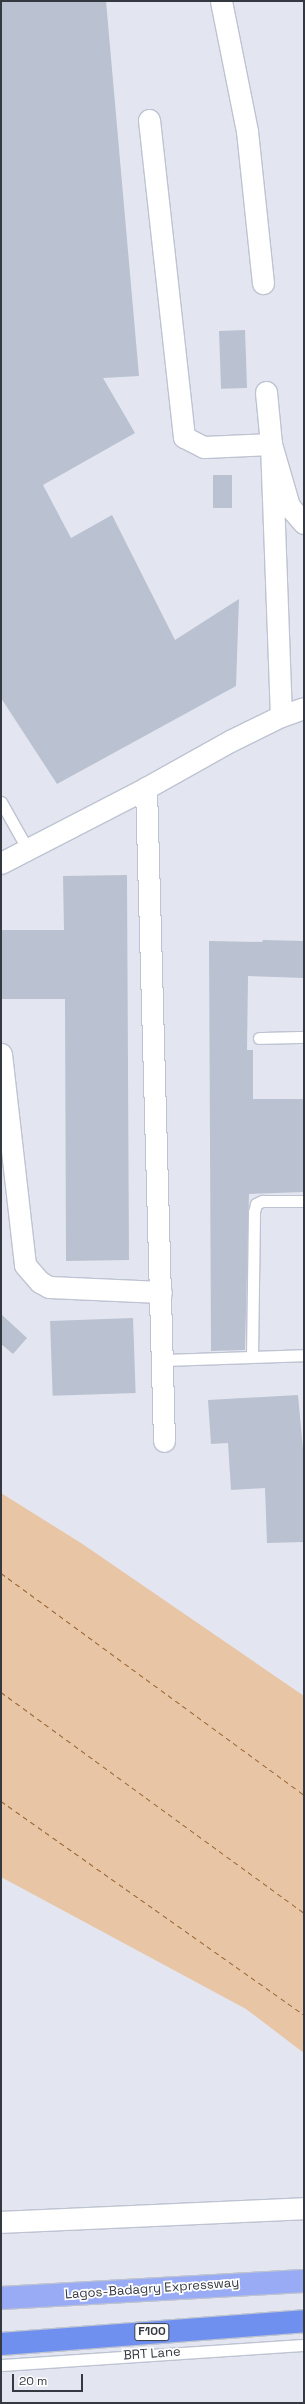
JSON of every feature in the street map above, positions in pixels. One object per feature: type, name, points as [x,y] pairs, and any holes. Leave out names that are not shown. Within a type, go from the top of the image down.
[{"type":"highway","name":"F100","points":[[1,2344],[304,2321]]},
{"type":"main road","name":"Lagos-Badagry Expressway","points":[[1,2298],[304,2281]]},
{"type":"street","points":[[220,1],[247,131],[263,283]]},
{"type":"street","points":[[148,120],[184,437],[204,447],[271,444]]},
{"type":"street","points":[[266,392],[271,444],[281,716]]},
{"type":"street","points":[[271,444],[289,506],[304,523]]},
{"type":"street","points":[[1,863],[281,716],[304,708]]},
{"type":"street","points":[[146,788],[163,1360],[164,1441]]},
{"type":"street","points":[[1,1054],[25,1265],[40,1282],[49,1287],[161,1292]]},
{"type":"street","points":[[1,2222],[304,2208]]},
{"type":"lane","points":[[1,802],[28,850]]},
{"type":"lane","points":[[259,1038],[304,1037]]},
{"type":"lane","points":[[252,1357],[254,1212],[256,1204],[262,1201],[304,1201]]},
{"type":"lane","points":[[163,1360],[304,1355]]},
{"type":"lane","name":"BRT Lane","points":[[1,2364],[304,2345]]},
{"type":"shaded area","points":[[1,1493],[81,1543],[304,1696],[304,2053],[246,2009],[1,1877]]},
{"type":"building","points":[[1,1],[106,1],[139,376],[103,378],[135,433],[43,485],[71,538],[112,515],[175,640],[239,599],[236,686],[57,784],[1,698]]},
{"type":"building","points":[[245,330],[247,388],[221,389],[219,331]]},
{"type":"building","points":[[213,475],[232,475],[232,508],[213,508]]},
{"type":"building","points":[[127,875],[129,1260],[66,1261],[65,999],[1,999],[1,930],[64,930],[63,876]]},
{"type":"building","points":[[263,940],[304,941],[304,978],[248,976],[247,1050],[253,1050],[253,1099],[304,1099],[304,1192],[249,1194],[245,1350],[211,1351],[209,941],[262,942]]},
{"type":"building","points":[[1,1314],[27,1338],[13,1354],[1,1344]]},
{"type":"building","points":[[133,1318],[136,1393],[53,1396],[50,1321]]},
{"type":"building","points":[[298,1395],[304,1460],[304,1542],[267,1543],[265,1488],[231,1490],[228,1443],[211,1444],[208,1400]]},
{"type":"ferry route","points":[[1,1573],[304,1795]]},
{"type":"ferry route","points":[[1,1692],[304,1913]]},
{"type":"ferry route","points":[[1,1801],[304,2015]]}]
